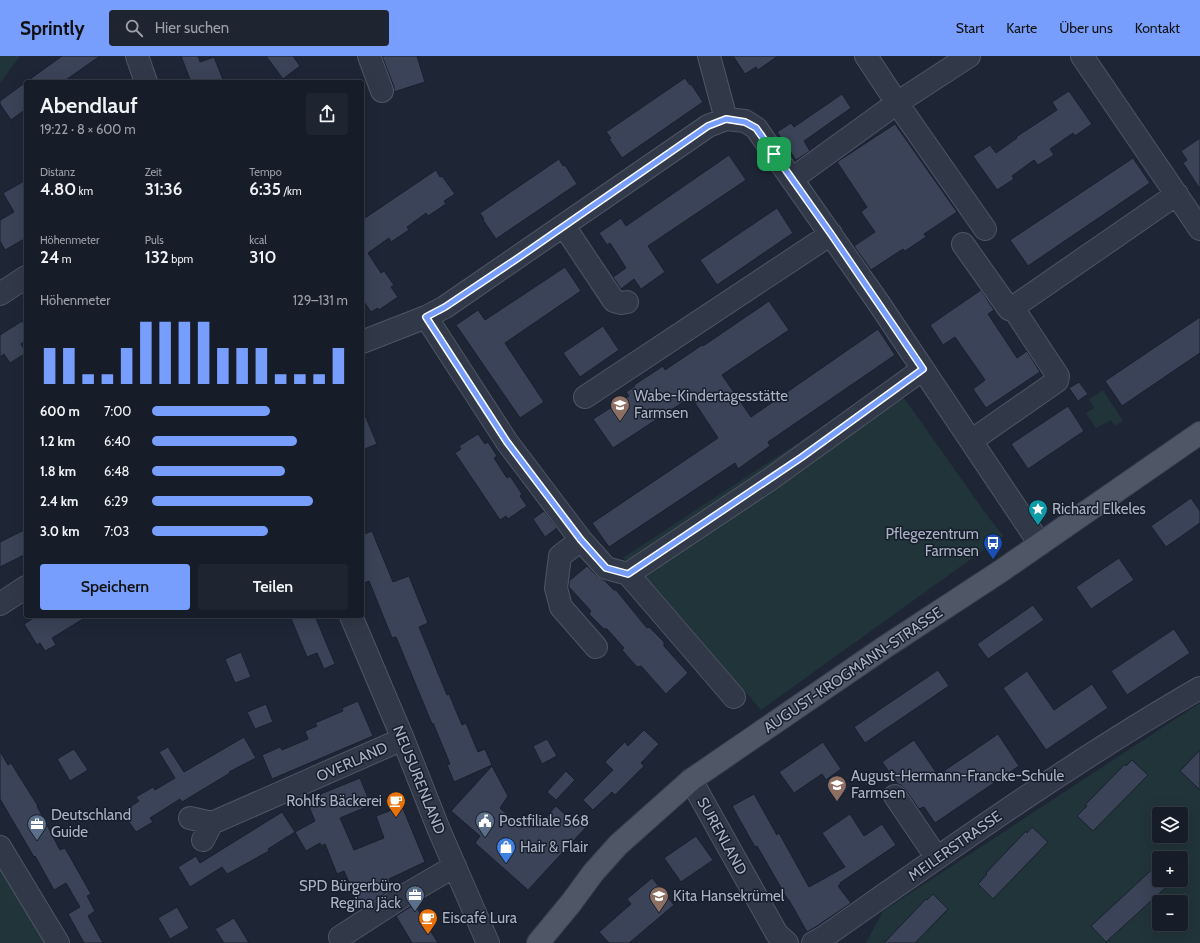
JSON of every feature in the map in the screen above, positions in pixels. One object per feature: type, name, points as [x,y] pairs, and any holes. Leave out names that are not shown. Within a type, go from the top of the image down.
[{"type":"main road","name":"AUGUST-KROGMANN-STRASSE","points":[[538,943],[571,903],[593,873],[618,845],[691,780],[1040,544],[1200,433]]},
{"type":"street","points":[[137,56],[145,80]]},
{"type":"street","points":[[369,56],[382,91]]},
{"type":"street","points":[[709,56],[726,119]]},
{"type":"street","points":[[866,56],[985,229]]},
{"type":"street","points":[[792,179],[897,103],[969,56]]},
{"type":"street","points":[[1082,56],[1200,229]]},
{"type":"street","points":[[364,341],[426,317],[445,307],[708,126],[726,119],[745,122],[756,128],[831,234],[1040,544]]},
{"type":"street","points":[[1014,311],[1015,306],[1177,194]]},
{"type":"street","points":[[564,226],[614,301],[621,303],[627,302]]},
{"type":"street","points":[[586,397],[831,234]]},
{"type":"street","points":[[963,244],[1009,309],[1014,311],[1058,376],[1057,381],[971,441]]},
{"type":"street","points":[[0,294],[24,277]]},
{"type":"street","points":[[426,317],[507,442],[581,540],[606,568],[628,574],[734,697]]},
{"type":"street","points":[[628,574],[782,471],[923,369]]},
{"type":"street","points":[[581,540],[560,556],[556,588],[561,607],[596,647]]},
{"type":"street","points":[[0,604],[24,588]]},
{"type":"street","name":"NEUSURENLAND","points":[[352,618],[488,943]]},
{"type":"street","name":"MEILERSTRASSE","points":[[822,941],[937,858],[1010,808],[1133,728],[1200,688]]},
{"type":"street","name":"OVERLAND","points":[[190,818],[208,832],[403,739]]},
{"type":"street","name":"SURENLAND","points":[[691,780],[782,938]]},
{"type":"street","points":[[895,796],[937,858]]},
{"type":"street","points":[[0,847],[58,943]]},
{"type":"street","points":[[340,937],[402,897],[455,866]]},
{"type":"green space","points":[[0,56],[20,56],[0,83]]},
{"type":"green space","points":[[892,381],[1003,536],[761,710],[657,589],[623,558]]},
{"type":"green space","points":[[1103,390],[1123,421],[1115,426],[1111,420],[1096,428],[1086,413],[1094,408],[1089,399]]},
{"type":"green space","points":[[1200,703],[1200,943],[866,943],[883,911]]},
{"type":"green space","points":[[0,859],[53,943],[0,943]]},
{"type":"building","points":[[62,56],[100,56],[66,80],[29,80]]},
{"type":"building","points":[[181,56],[198,56],[200,62],[214,57],[223,80],[190,80]]},
{"type":"building","points":[[266,56],[293,56],[300,66],[283,79]]},
{"type":"building","points":[[382,56],[417,56],[425,82],[394,92],[394,87]]},
{"type":"building","points":[[733,56],[778,56],[758,70],[756,67],[745,74]]},
{"type":"building","points":[[685,78],[703,102],[622,158],[606,132]]},
{"type":"building","points":[[24,83],[24,110],[11,120],[0,104],[0,101]]},
{"type":"building","points":[[1069,91],[1092,124],[1075,136],[1073,133],[1050,149],[1054,155],[1038,165],[1034,160],[1012,176],[1014,179],[997,190],[973,156],[990,145],[996,153],[1017,138],[1016,137],[1057,110],[1052,102]]},
{"type":"building","points":[[842,94],[851,108],[804,141],[810,151],[796,160],[777,132],[791,123],[794,127]]},
{"type":"building","points":[[895,124],[957,212],[924,234],[926,237],[905,251],[903,249],[871,270],[854,246],[875,232],[861,212],[867,207],[837,162]]},
{"type":"building","points":[[1200,138],[1200,189],[1183,163],[1187,160],[1181,151]]},
{"type":"building","points":[[729,155],[746,180],[648,246],[665,272],[641,289],[634,279],[621,289],[613,277],[626,268],[610,243],[607,245],[599,233],[621,218],[626,226]]},
{"type":"building","points":[[1133,158],[1150,183],[1028,266],[1010,240]]},
{"type":"building","points":[[559,159],[563,166],[565,165],[577,184],[496,239],[480,213]]},
{"type":"building","points":[[436,170],[440,177],[442,176],[455,194],[444,201],[446,204],[428,216],[426,213],[407,227],[409,230],[391,242],[389,238],[368,253],[381,273],[384,271],[394,285],[391,287],[398,297],[379,310],[378,308],[371,312],[364,302],[364,219]]},
{"type":"building","points":[[24,181],[24,239],[5,250],[0,241],[0,220],[14,212],[3,193]]},
{"type":"building","points":[[777,208],[793,233],[717,285],[700,260]]},
{"type":"building","points":[[565,267],[581,291],[505,343],[544,402],[520,418],[456,325],[478,310],[485,320]]},
{"type":"building","points":[[981,290],[994,310],[988,314],[1017,358],[1027,351],[1040,372],[986,408],[973,389],[985,380],[955,337],[943,345],[930,325]]},
{"type":"building","points":[[769,301],[789,330],[722,375],[751,417],[878,329],[895,355],[768,442],[770,446],[738,469],[735,463],[609,547],[592,523],[718,438],[691,397],[613,448],[593,419],[629,396],[626,392],[635,386],[634,385],[663,366],[665,370]]},
{"type":"building","points":[[1200,317],[1200,353],[1122,406],[1105,381]]},
{"type":"building","points":[[22,321],[24,324],[24,342],[21,344],[24,349],[24,354],[10,363],[4,354],[0,357],[0,335]]},
{"type":"building","points":[[603,326],[619,350],[580,377],[563,353]]},
{"type":"building","points":[[1079,382],[1088,394],[1078,401],[1069,388]]},
{"type":"building","points":[[1068,406],[1084,431],[1028,469],[1011,444]]},
{"type":"building","points":[[364,413],[377,444],[364,449]]},
{"type":"building","points":[[478,434],[485,444],[488,442],[497,456],[494,458],[507,478],[510,476],[522,494],[520,496],[527,506],[508,519],[506,516],[500,520],[455,453],[461,449],[459,446]]},
{"type":"building","points":[[1191,498],[1200,511],[1200,523],[1166,547],[1151,526]]},
{"type":"building","points":[[544,511],[557,528],[545,537],[533,519]]},
{"type":"building","points":[[24,530],[24,555],[0,567],[0,542]]},
{"type":"building","points":[[372,531],[393,582],[409,576],[428,623],[419,627],[447,695],[449,694],[462,725],[466,723],[478,752],[485,749],[492,765],[454,782],[447,765],[450,764],[396,637],[392,638],[369,581],[364,583],[364,534]]},
{"type":"building","points":[[1119,558],[1134,580],[1091,609],[1076,587]]},
{"type":"building","points":[[587,566],[597,576],[616,590],[647,628],[649,627],[664,642],[664,646],[688,673],[666,694],[641,666],[637,667],[622,650],[624,648],[607,629],[604,629],[589,614],[591,611],[569,587],[569,581]]},
{"type":"building","points":[[1033,605],[1044,620],[988,659],[977,644]]},
{"type":"building","points":[[34,618],[85,618],[52,638],[56,645],[45,651],[40,643],[37,645],[24,624]]},
{"type":"building","points":[[291,618],[316,618],[335,664],[324,669],[317,653],[307,657]]},
{"type":"building","points":[[1174,629],[1190,653],[1127,695],[1111,671]]},
{"type":"building","points":[[241,652],[251,677],[235,683],[225,659]]},
{"type":"building","points":[[938,670],[949,686],[865,743],[854,727]]},
{"type":"building","points":[[1027,671],[1054,710],[1092,684],[1108,708],[1046,750],[1003,688]]},
{"type":"building","points":[[358,701],[373,736],[272,779],[262,755],[280,747],[282,750],[308,739],[305,731],[317,726],[315,723],[343,711],[342,708]]},
{"type":"building","points":[[266,704],[273,722],[255,729],[247,712]]},
{"type":"building","points":[[644,730],[659,744],[641,763],[644,766],[615,795],[612,792],[593,810],[583,800],[613,770],[605,762],[625,742],[628,746]]},
{"type":"building","points":[[998,734],[1019,766],[935,823],[924,807],[919,809],[905,789],[898,784],[882,762],[914,740],[938,775]]},
{"type":"building","points":[[244,737],[256,758],[229,772],[230,773],[182,802],[180,799],[150,818],[153,822],[136,832],[122,812],[139,801],[136,797],[153,787],[155,790],[175,778],[159,752],[168,747],[184,772]]},
{"type":"building","points":[[547,739],[557,756],[542,764],[533,746]]},
{"type":"building","points":[[823,742],[841,769],[826,780],[822,774],[794,793],[779,772]]},
{"type":"building","points":[[74,749],[88,770],[70,781],[57,759]]},
{"type":"building","points":[[1200,750],[1200,790],[1180,771]]},
{"type":"building","points":[[0,751],[8,765],[11,763],[38,806],[60,850],[65,848],[91,894],[87,896],[95,911],[88,916],[103,943],[84,943],[68,914],[80,907],[66,883],[54,890],[0,799]]},
{"type":"building","points":[[1132,760],[1148,775],[1093,831],[1077,816],[1087,806],[1085,805],[1125,764],[1126,766]]},
{"type":"building","points":[[492,766],[508,796],[500,808],[522,828],[532,817],[540,824],[556,806],[573,822],[578,816],[588,825],[528,890],[475,843],[480,836],[451,811]]},
{"type":"building","points":[[566,771],[575,780],[556,800],[547,792]]},
{"type":"building","points":[[360,778],[371,805],[340,818],[354,850],[384,838],[376,816],[402,806],[425,862],[389,879],[393,888],[361,909],[344,871],[337,874],[325,844],[321,846],[320,843],[306,851],[295,832],[315,821],[306,800]]},
{"type":"building","points":[[754,794],[777,835],[779,833],[809,887],[845,867],[822,833],[850,814],[864,836],[882,824],[896,845],[840,883],[838,886],[851,903],[807,932],[757,846],[755,847],[732,806]]},
{"type":"building","points":[[282,812],[295,832],[268,849],[269,851],[233,871],[227,874],[222,867],[190,887],[178,867],[196,856],[200,863]]},
{"type":"building","points":[[1032,827],[1048,842],[993,899],[978,884],[987,874],[986,873],[1026,831],[1027,833]]},
{"type":"building","points":[[696,836],[713,860],[681,882],[664,858]]},
{"type":"building","points":[[1152,869],[1152,887],[1166,887],[1158,895],[1152,895],[1152,900],[1106,942],[1091,926]]},
{"type":"building","points":[[652,878],[674,905],[629,943],[609,943],[599,932],[631,904],[627,899]]},
{"type":"building","points":[[933,894],[948,909],[915,943],[884,943],[926,899],[927,900]]},
{"type":"building","points":[[415,904],[438,943],[412,943],[396,916]]},
{"type":"building","points":[[177,907],[189,928],[170,939],[158,918]]},
{"type":"building","points":[[234,918],[249,943],[224,943],[215,929]]},
{"type":"place","name":"Wabe-Kindertagesstätte Farmsen","points":[[620,422]]},
{"type":"place","name":"Richard Elkeles","points":[[1038,526]]},
{"type":"place","name":"Pflegezentrum Farmsen","points":[[993,560]]},
{"type":"place","name":"August-Hermann-Francke-Schule Farmsen","points":[[837,802]]},
{"type":"place","name":"Rohlfs Bäckerei","points":[[396,818]]},
{"type":"place","name":"Postfiliale 568","points":[[485,838]]},
{"type":"place","name":"Deutschland Guide","points":[[37,841]]},
{"type":"place","name":"Hair & Flair","points":[[506,864]]},
{"type":"place","name":"SPD Bürgerbüro Regina Jäck","points":[[415,912]]},
{"type":"place","name":"Kita Hansekrümel","points":[[659,913]]},
{"type":"place","name":"Eiscafé Lura","points":[[428,935]]},
{"type":"route","points":[[726,119],[745,122],[756,128],[774,154],[831,234],[923,369],[769,480],[628,574],[606,568],[581,540],[507,442],[426,317],[445,307],[518,258],[708,126],[726,119]]}]
